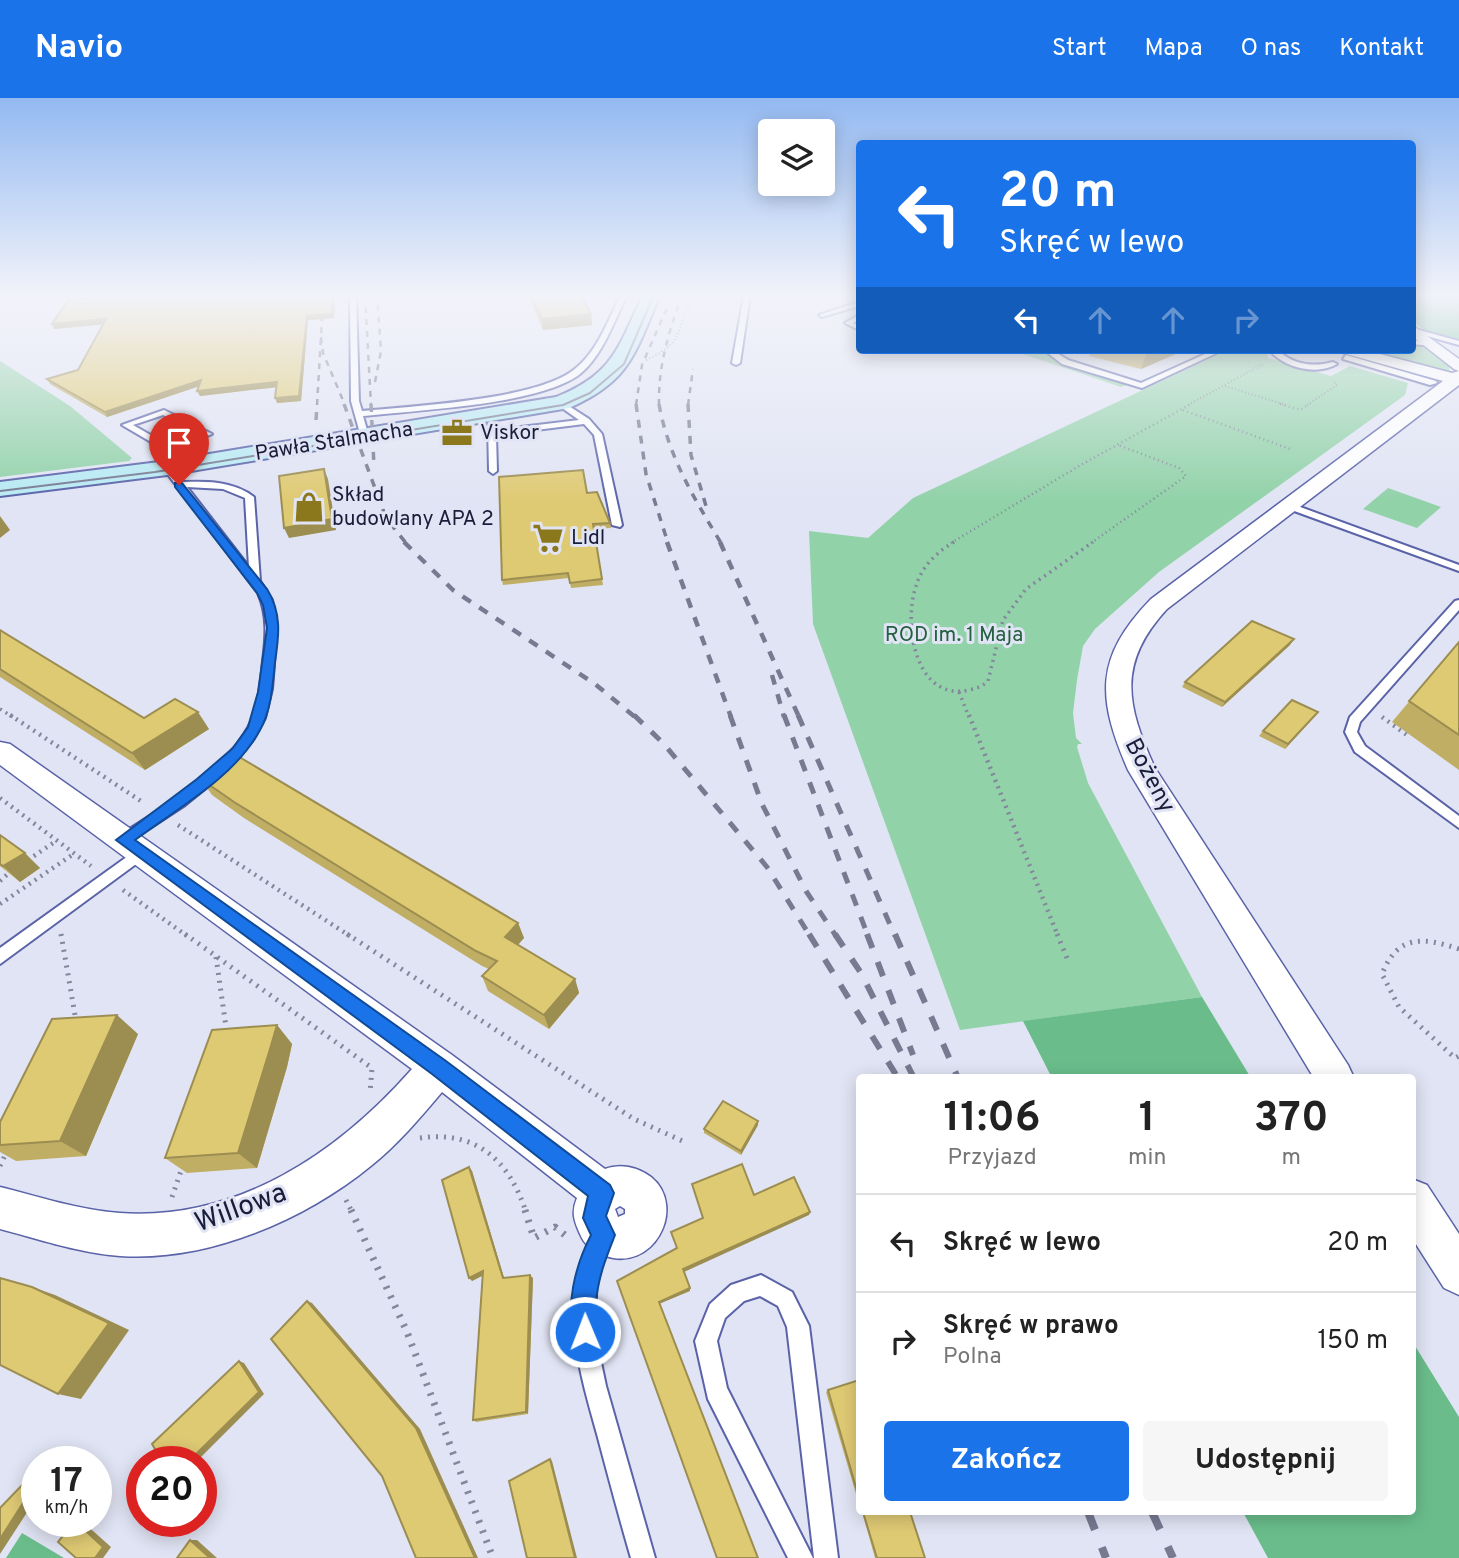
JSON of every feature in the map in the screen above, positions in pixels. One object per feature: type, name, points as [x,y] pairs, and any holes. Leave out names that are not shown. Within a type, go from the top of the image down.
[{"type":"street","name":"Pawła Stalmacha","points":[[0,489],[171,467],[365,437],[490,425],[590,391],[621,363]]},
{"type":"street","points":[[1396,363],[1458,375]]},
{"type":"street","name":"Bożeny","points":[[1332,1074],[1142,771],[1128,741],[1118,692],[1118,675],[1124,651],[1145,618],[1458,375]]},
{"type":"street","points":[[0,751],[439,1067],[603,1193],[596,1205],[594,1218],[604,1235]]},
{"type":"street","name":"Willowa","points":[[0,1208],[83,1228],[135,1235],[195,1229],[247,1213],[301,1187],[359,1150],[383,1129],[439,1067]]},
{"type":"street","points":[[1416,1209],[1436,1252]]},
{"type":"lane","points":[[354,363],[355,401],[365,437]]},
{"type":"lane","points":[[359,414],[518,394],[562,382],[586,363]]},
{"type":"lane","points":[[1069,363],[1142,386],[1192,363]]},
{"type":"lane","points":[[1299,363],[1314,368],[1333,365]]},
{"type":"lane","points":[[1375,363],[1433,383]]},
{"type":"lane","points":[[561,403],[586,421],[601,440],[617,525]]},
{"type":"lane","points":[[0,957],[107,878],[133,846],[238,751],[255,728],[265,692],[273,628],[270,605],[171,467],[127,425],[164,412],[208,434],[171,467]]},
{"type":"lane","points":[[493,471],[490,425],[586,421]]},
{"type":"lane","points":[[171,467],[212,483],[233,486],[249,497],[255,581]]},
{"type":"lane","points":[[1289,506],[1459,568]]},
{"type":"lane","points":[[1459,603],[1350,728],[1351,739],[1459,823]]},
{"type":"lane","points":[[604,1235],[593,1256],[587,1280],[585,1332],[598,1400],[643,1558]]},
{"type":"lane","points":[[801,1558],[716,1391],[706,1341],[717,1311],[738,1292],[761,1285],[785,1298],[798,1326],[827,1558]]},
{"type":"path","points":[[1118,445],[1179,468],[1186,476],[1026,589],[1000,628],[988,681],[982,687],[959,692],[932,682],[918,661],[912,602],[916,583],[928,563],[961,535],[1118,445],[1264,363]]},
{"type":"path","points":[[1224,386],[1300,410],[1337,385],[1331,379]]},
{"type":"path","points":[[1182,410],[1293,450]]},
{"type":"path","points":[[959,692],[1067,958]]},
{"type":"path","points":[[1366,707],[1407,735],[1410,734]]},
{"type":"path","points":[[0,709],[153,809]]},
{"type":"path","points":[[0,798],[372,1068],[367,1108]]},
{"type":"path","points":[[176,824],[634,1119],[687,1143]]},
{"type":"path","points":[[24,862],[56,841]]},
{"type":"path","points":[[0,904],[75,853]]},
{"type":"path","points":[[0,881],[13,869]]},
{"type":"path","points":[[57,914],[75,1015],[69,1027]]},
{"type":"path","points":[[1459,949],[1431,940],[1413,940],[1397,947],[1386,962],[1382,974],[1399,1007],[1455,1058],[1459,1056]]},
{"type":"path","points":[[216,957],[227,1032],[224,1043]]},
{"type":"path","points":[[0,1166],[12,1143]]},
{"type":"path","points":[[182,1202],[170,1204],[187,1153]]},
{"type":"path","points":[[344,1195],[371,1250],[436,1402],[493,1558]]},
{"type":"green space","points":[[0,363],[70,406],[132,458],[129,461],[0,477]]},
{"type":"green space","points":[[1050,363],[1062,363],[1127,385],[1121,387]]},
{"type":"green space","name":"ROD im. 1 Maja","points":[[1200,363],[1286,363],[1331,376],[1350,366],[1408,383],[1405,395],[1159,572],[1095,629],[1083,646],[1073,713],[1076,738],[1082,744],[1077,747],[1088,783],[1202,997],[960,1030],[813,624],[809,531],[868,538],[913,498]]},
{"type":"green space","points":[[1415,363],[1445,363],[1449,371]]},
{"type":"green space","points":[[1388,488],[1441,507],[1417,528],[1363,509]]},
{"type":"green space","points":[[1202,997],[1249,1074],[1050,1074],[1023,1021]]},
{"type":"green space","points":[[1416,1347],[1459,1417],[1459,1558],[1268,1558],[1245,1515],[1416,1515]]},
{"type":"green space","points":[[21,1535],[21,1537],[29,1537],[64,1558],[6,1558]]},
{"type":"building","points":[[82,363],[302,363],[299,396],[275,398],[277,382],[197,391],[201,380],[105,412],[47,379],[78,370]]},
{"type":"building","points":[[324,469],[332,519],[284,528],[279,476]]},
{"type":"building","name":"Lidl","points":[[583,470],[587,493],[597,492],[610,523],[593,524],[602,579],[570,583],[568,573],[502,580],[499,477]]},
{"type":"building","points":[[1252,621],[1294,639],[1225,702],[1185,682]]},
{"type":"building","points":[[0,630],[144,718],[175,699],[198,712],[132,753],[0,669]]},
{"type":"building","points":[[1459,642],[1459,735],[1409,701]]},
{"type":"building","points":[[1292,700],[1318,712],[1288,744],[1263,731]]},
{"type":"building","points":[[236,755],[518,923],[505,937],[575,979],[544,1015],[482,976],[497,961],[476,951],[201,779]]},
{"type":"building","points":[[0,835],[25,853],[3,866],[0,864]]},
{"type":"building","points":[[117,1015],[60,1141],[0,1145],[0,1122],[52,1019]]},
{"type":"building","points":[[277,1025],[238,1153],[165,1158],[212,1030]]},
{"type":"building","points":[[723,1101],[758,1121],[741,1151],[704,1129]]},
{"type":"building","points":[[742,1164],[754,1195],[794,1177],[810,1212],[683,1269],[690,1288],[659,1302],[758,1558],[717,1558],[617,1281],[677,1248],[671,1232],[703,1218],[692,1184]]},
{"type":"building","points":[[469,1167],[503,1278],[530,1275],[526,1412],[473,1420],[483,1271],[469,1278],[442,1180]]},
{"type":"building","points":[[0,1278],[32,1287],[109,1323],[58,1394],[0,1365]]},
{"type":"building","points":[[307,1301],[416,1428],[475,1558],[416,1558],[382,1476],[271,1339]]},
{"type":"building","points":[[239,1361],[259,1392],[204,1446],[152,1444]]},
{"type":"building","points":[[856,1381],[856,1488],[828,1390]]},
{"type":"building","points":[[550,1459],[575,1558],[527,1558],[509,1481]]},
{"type":"building","points":[[21,1486],[21,1506],[0,1539],[0,1508]]},
{"type":"building","points":[[864,1515],[911,1515],[925,1558],[877,1558]]},
{"type":"building","points":[[62,1537],[92,1537],[103,1547],[95,1558],[76,1558],[58,1542]]},
{"type":"building","points":[[190,1540],[210,1558],[177,1558]]},
{"type":"tram line","points":[[0,491],[155,472],[563,405],[590,393],[624,363]]},
{"type":"railway","points":[[317,405],[319,363]]},
{"type":"railway","points":[[327,363],[345,405]]},
{"type":"railway","points":[[369,363],[371,405]]},
{"type":"railway","points":[[375,382],[379,363]]},
{"type":"railway","points":[[636,405],[643,363]]},
{"type":"railway","points":[[659,404],[662,363]]},
{"type":"railway","points":[[688,405],[693,369]]},
{"type":"railway","points":[[316,420],[317,404]]},
{"type":"railway","points":[[344,404],[386,518],[406,543]]},
{"type":"railway","points":[[371,404],[374,466]]},
{"type":"railway","points":[[659,404],[675,459],[721,543]]},
{"type":"railway","points":[[636,405],[646,474],[668,543]]},
{"type":"railway","points":[[688,405],[691,455],[706,506]]},
{"type":"railway","points":[[404,542],[453,590],[595,684],[635,717]]},
{"type":"railway","points":[[667,542],[731,717]]},
{"type":"railway","points":[[720,542],[799,717]]},
{"type":"railway","points":[[772,675],[784,717]]},
{"type":"railway","points":[[634,715],[663,743],[767,867],[810,936]]},
{"type":"railway","points":[[730,715],[762,804],[806,891],[836,936]]},
{"type":"railway","points":[[784,715],[868,936]]},
{"type":"railway","points":[[798,715],[895,936]]},
{"type":"railway","points":[[809,934],[896,1074]]},
{"type":"railway","points":[[835,934],[861,973],[912,1074]]},
{"type":"railway","points":[[867,934],[913,1055]]},
{"type":"railway","points":[[895,934],[956,1074]]},
{"type":"railway","points":[[1089,1515],[1106,1558]]},
{"type":"railway","points":[[1153,1515],[1173,1558]]},
{"type":"place","name":"Viskor","points":[[457,433]]},
{"type":"place","name":"Skład budowlany APA 2","points":[[309,507]]},
{"type":"place","name":"Lidl","points":[[548,538]]},
{"type":"route","points":[[179,485],[263,592],[270,605],[273,628],[265,692],[255,728],[238,751],[202,783],[124,840],[439,1067],[603,1193],[594,1211],[599,1230],[604,1235],[593,1256],[587,1280],[585,1332]]}]
